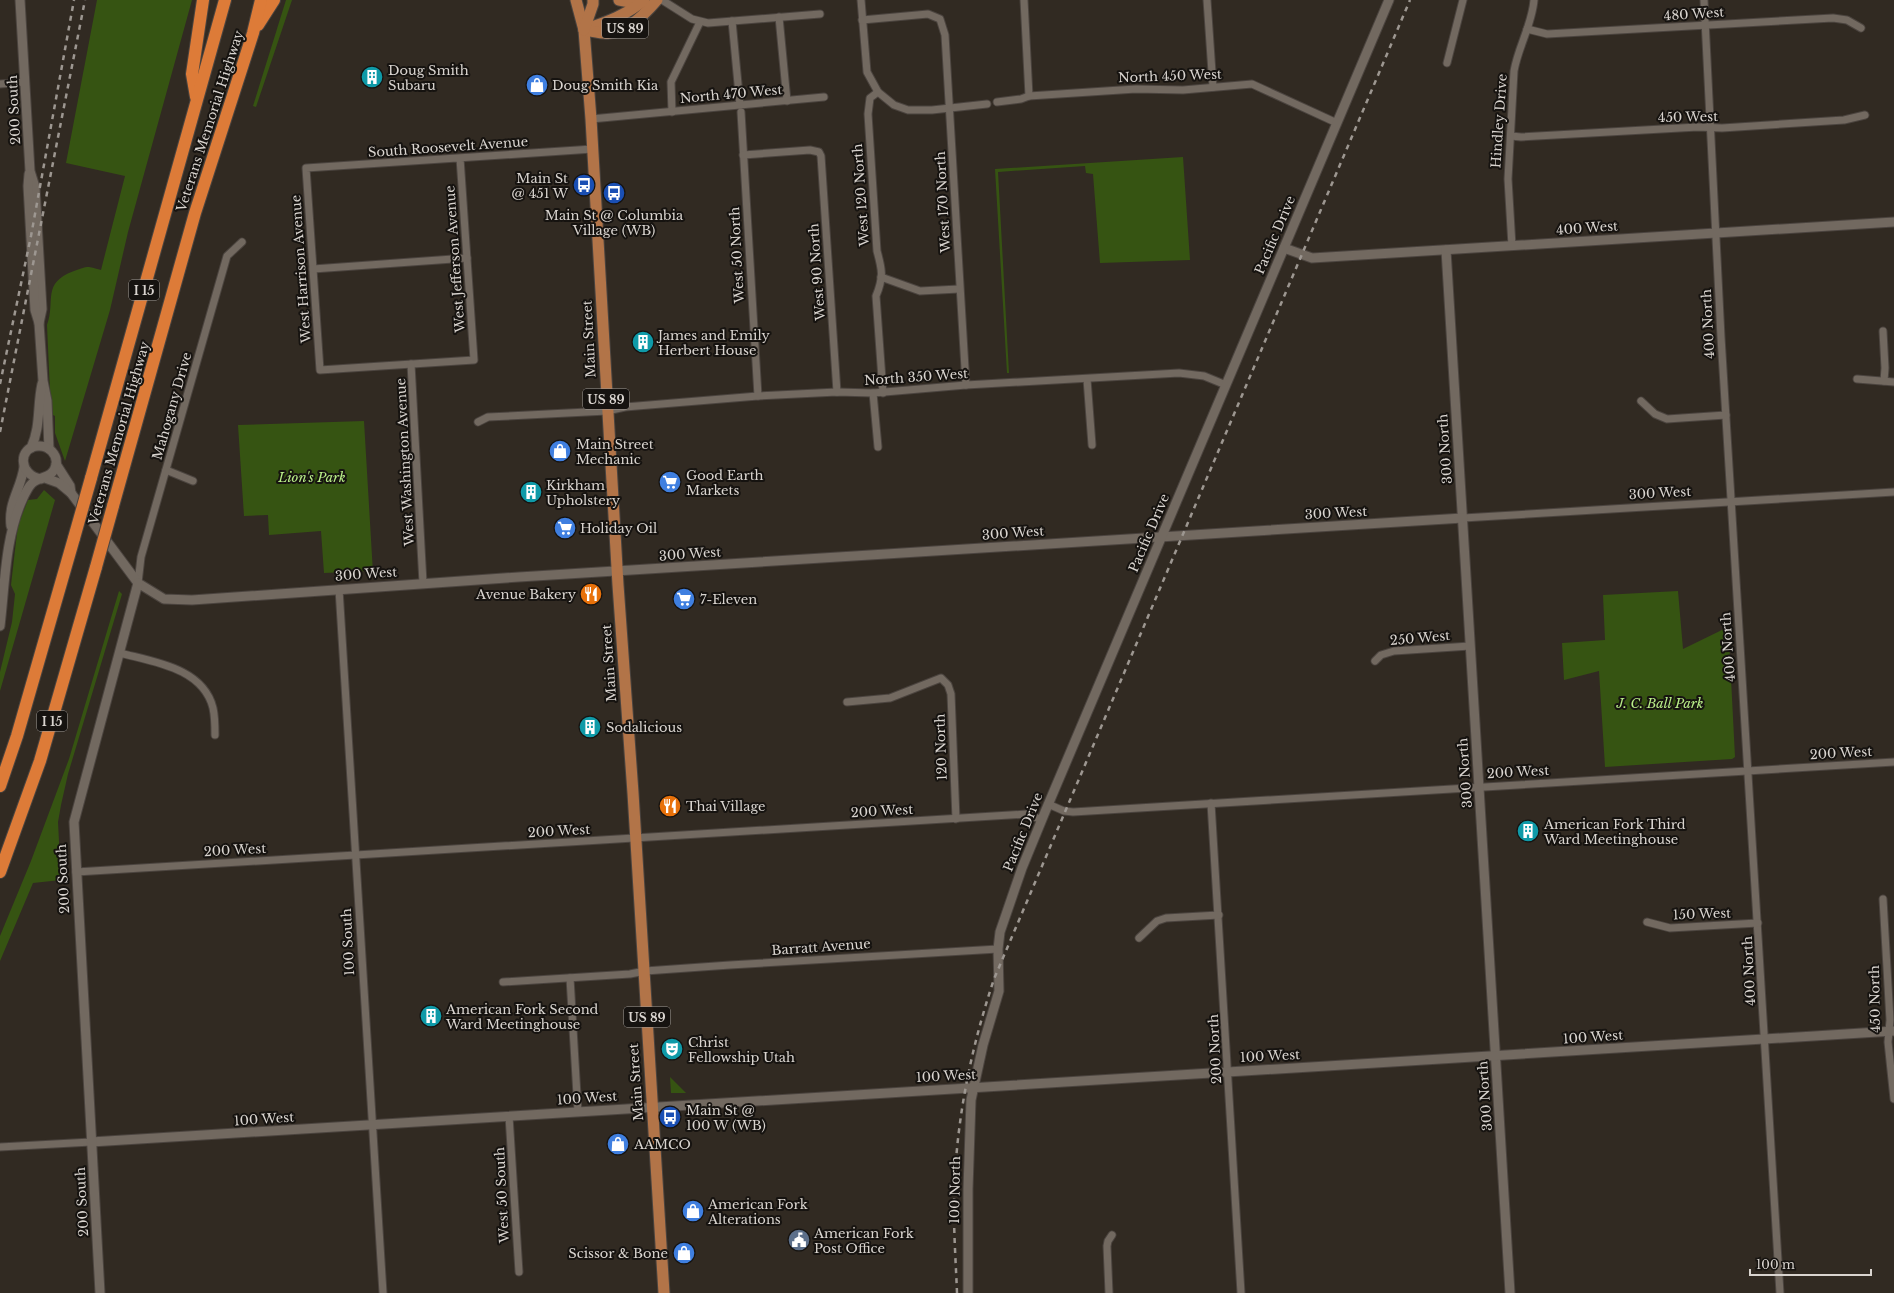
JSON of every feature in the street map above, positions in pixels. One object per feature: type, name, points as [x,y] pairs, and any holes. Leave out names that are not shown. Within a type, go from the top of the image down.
[{"type":"highway","points":[[197,102],[192,74],[203,0]]},
{"type":"highway","name":"Veterans Memorial Highway","points":[[0,786],[17,736],[74,538],[197,102],[224,0]]},
{"type":"highway","name":"Veterans Memorial Highway","points":[[0,872],[40,761],[195,213],[253,33],[261,0]]},
{"type":"highway","points":[[253,33],[274,0]]},
{"type":"main road","name":"Main Street","points":[[576,0],[584,30],[591,119],[607,411],[645,971],[664,1293]]},
{"type":"main road","name":"Main Street","points":[[584,30],[593,0]]},
{"type":"main road","name":"US 89","points":[[619,0],[630,2],[634,0]]},
{"type":"main road","name":"US 89","points":[[584,30],[615,20],[634,9],[644,0]]},
{"type":"main road","name":"US 89","points":[[584,30],[609,33],[624,29],[648,11],[657,0]]},
{"type":"street","name":"200 South","points":[[20,0],[30,171],[35,187],[42,309],[39,323],[43,381],[47,401],[49,449]]},
{"type":"street","points":[[662,0],[700,22],[708,23],[820,14]]},
{"type":"street","points":[[861,0],[867,72],[878,92],[894,105],[908,110],[949,109],[987,104]]},
{"type":"street","points":[[1024,0],[1029,96]]},
{"type":"street","points":[[1207,0],[1213,87]]},
{"type":"street","name":"Pacific Drive","points":[[973,1087],[999,991],[998,949],[1000,932],[1048,804],[1389,0]]},
{"type":"street","points":[[1447,63],[1463,0]]},
{"type":"street","name":"Hindley Drive","points":[[1512,246],[1508,179],[1516,60],[1527,29],[1534,0]]},
{"type":"street","name":"400 North","points":[[1704,0],[1715,233],[1766,1038],[1780,1293]]},
{"type":"street","name":"West 170 North","points":[[862,20],[928,14],[940,18],[945,35],[966,385]]},
{"type":"street","points":[[779,17],[787,101]]},
{"type":"street","name":"480 West","points":[[1527,29],[1547,34],[1832,18],[1847,20],[1861,28]]},
{"type":"street","name":"West 50 North","points":[[732,21],[740,109],[758,396]]},
{"type":"street","points":[[672,112],[671,82],[700,22]]},
{"type":"street","points":[[0,84],[25,82]]},
{"type":"street","name":"North 450 West","points":[[997,102],[1021,99],[1029,96],[1136,89],[1182,90],[1252,84],[1337,124]]},
{"type":"street","name":"West 120 North","points":[[878,92],[870,98],[868,114],[877,251],[882,268],[881,284],[876,296],[883,393]]},
{"type":"street","name":"North 470 West","points":[[591,119],[672,112],[740,109],[787,101],[824,97]]},
{"type":"street","name":"450 West","points":[[1510,136],[1521,137],[1710,128],[1844,120],[1865,115]]},
{"type":"street","name":"South Roosevelt Avenue","points":[[306,168],[592,149]]},
{"type":"street","name":"West 90 North","points":[[743,155],[810,150],[818,152],[822,160],[837,392]]},
{"type":"street","name":"West Jefferson Avenue","points":[[412,364],[474,360],[460,158]]},
{"type":"street","name":"West Harrison Avenue","points":[[306,168],[320,370],[412,364]]},
{"type":"street","name":"400 West","points":[[1284,248],[1312,258],[1894,222]]},
{"type":"street","name":"Mahogany Drive","points":[[138,583],[141,557],[227,256],[242,242]]},
{"type":"street","name":"300 North","points":[[1446,250],[1510,1293]]},
{"type":"street","points":[[313,269],[467,258]]},
{"type":"street","points":[[882,276],[920,291],[960,289]]},
{"type":"street","points":[[1883,331],[1885,368],[1884,381]]},
{"type":"street","name":"West Washington Avenue","points":[[412,364],[423,583]]},
{"type":"street","name":"North 350 West","points":[[478,422],[488,417],[607,411],[625,407],[758,396],[837,392],[883,393],[966,385],[1179,373],[1204,376],[1226,385]]},
{"type":"street","points":[[1087,379],[1092,445]]},
{"type":"street","points":[[1857,379],[1894,382]]},
{"type":"street","name":"200 South","points":[[31,448],[39,426],[39,401],[43,381]]},
{"type":"street","points":[[873,393],[878,447]]},
{"type":"street","points":[[1641,401],[1655,414],[1666,419],[1726,416]]},
{"type":"street","points":[[0,626],[11,528],[11,505],[23,476],[23,460],[26,453],[31,448],[38,446],[49,449],[55,457],[56,464],[70,486],[71,493]]},
{"type":"street","points":[[11,528],[25,493],[31,484],[53,471],[56,464]]},
{"type":"street","points":[[24,467],[28,474],[34,478],[43,478],[59,483],[71,493],[138,583]]},
{"type":"street","points":[[166,470],[193,481]]},
{"type":"street","name":"300 West","points":[[138,583],[164,599],[192,600],[423,583],[1894,492]]},
{"type":"street","name":"200 South","points":[[100,1293],[73,834],[75,812],[120,653],[138,583]]},
{"type":"street","name":"100 South","points":[[339,589],[383,1293]]},
{"type":"street","name":"250 West","points":[[1375,661],[1381,655],[1394,651],[1470,646]]},
{"type":"street","points":[[120,653],[181,671],[199,683],[206,692],[213,708],[215,735]]},
{"type":"street","name":"120 North","points":[[847,702],[890,698],[941,678],[948,685],[951,694],[956,818]]},
{"type":"street","name":"200 West","points":[[1048,804],[1064,811],[1073,812],[1479,786],[1894,762]]},
{"type":"street","name":"200 North","points":[[1211,803],[1219,914],[1241,1293]]},
{"type":"street","name":"200 West","points":[[76,872],[1027,814],[1042,820]]},
{"type":"street","name":"450 North","points":[[1883,899],[1891,1031],[1890,1068],[1894,1099]]},
{"type":"street","points":[[1139,938],[1157,921],[1166,918],[1219,914]]},
{"type":"street","name":"150 West","points":[[1647,922],[1670,928],[1758,923]]},
{"type":"street","name":"Barratt Avenue","points":[[503,982],[630,974],[645,971],[773,962],[998,949]]},
{"type":"street","points":[[570,978],[578,1112]]},
{"type":"street","name":"100 West","points":[[0,1147],[1891,1031]]},
{"type":"street","name":"100 North","points":[[968,1293],[969,1126],[973,1087]]},
{"type":"street","name":"West 50 South","points":[[509,1116],[519,1272]]},
{"type":"street","points":[[1109,1293],[1107,1246],[1112,1235]]},
{"type":"green space","points":[[97,0],[192,0],[128,232],[110,310],[65,461],[55,433],[55,416],[51,414],[47,325],[53,287],[57,281],[64,276],[85,267],[101,270],[125,176],[66,163]]},
{"type":"green space","points":[[286,0],[292,0],[256,107],[253,106]]},
{"type":"green space","points":[[1183,157],[1190,260],[1100,263],[1093,174],[1086,173],[1085,166],[998,172],[1009,373],[1007,373],[995,169]]},
{"type":"green space","name":"Lion's Park","points":[[364,421],[373,573],[368,571],[324,573],[321,531],[269,535],[268,515],[244,516],[238,425]]},
{"type":"green space","points":[[44,490],[55,500],[0,691],[0,672],[12,622],[15,594],[11,585],[18,525],[28,500],[37,499]]},
{"type":"green space","points":[[119,591],[122,594],[68,774],[61,805],[58,822],[61,880],[33,883],[0,961],[0,936],[31,861],[69,759]]},
{"type":"green space","name":"J. C. Ball Park","points":[[1678,591],[1683,649],[1726,628],[1729,639],[1735,757],[1732,759],[1605,767],[1599,671],[1564,680],[1562,643],[1605,640],[1603,595]]},
{"type":"green space","points":[[670,1077],[686,1093],[671,1093]]},
{"type":"railway","points":[[0,384],[31,236],[74,0]]},
{"type":"railway","points":[[0,432],[85,0]]},
{"type":"railway","points":[[957,1293],[954,1211],[960,1122],[970,1064],[994,979],[1410,0]]},
{"type":"place","name":"Doug Smith Subaru","points":[[372,77]]},
{"type":"place","name":"Doug Smith Kia","points":[[537,85]]},
{"type":"place","name":"Main St @ 451 W","points":[[584,185]]},
{"type":"place","name":"Main St @ Columbia Village (WB)","points":[[614,193]]},
{"type":"place","name":"James and Emily Herbert House","points":[[643,342]]},
{"type":"place","name":"Main Street Mechanic","points":[[560,451]]},
{"type":"place","name":"Good Earth Markets","points":[[670,482]]},
{"type":"place","name":"Kirkham Upholstery","points":[[531,492]]},
{"type":"place","name":"Holiday Oil","points":[[565,528]]},
{"type":"place","name":"Avenue Bakery","points":[[591,594]]},
{"type":"place","name":"7-Eleven","points":[[684,599]]},
{"type":"place","name":"Sodalicious","points":[[590,727]]},
{"type":"place","name":"Thai Village","points":[[670,806]]},
{"type":"place","name":"American Fork Third Ward Meetinghouse","points":[[1528,831]]},
{"type":"place","name":"American Fork Second Ward Meetinghouse","points":[[431,1016]]},
{"type":"place","name":"Christ Fellowship Utah","points":[[672,1049]]},
{"type":"place","name":"Main St @ 100 W (WB)","points":[[670,1117]]},
{"type":"place","name":"AAMCO","points":[[618,1144]]},
{"type":"place","name":"American Fork Alterations","points":[[693,1211]]},
{"type":"place","name":"American Fork Post Office","points":[[799,1240]]},
{"type":"place","name":"Scissor & Bone","points":[[684,1253]]}]
